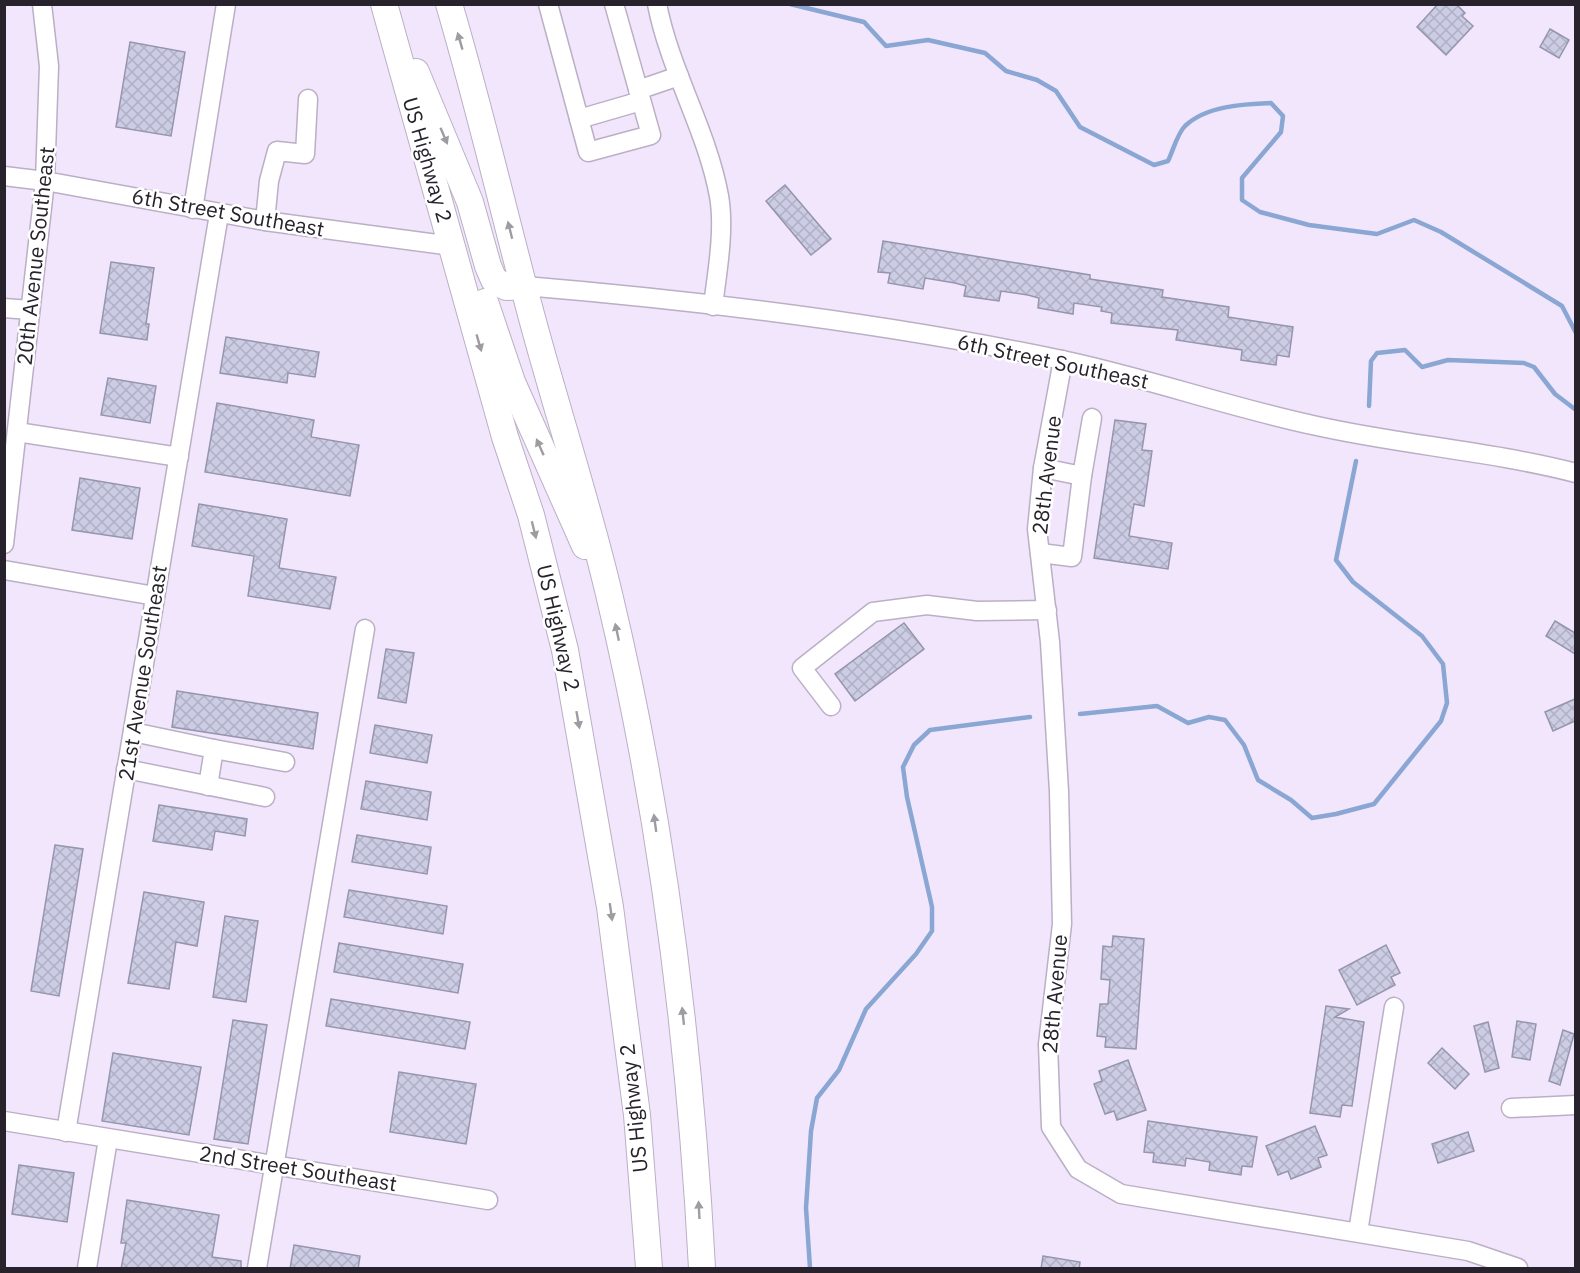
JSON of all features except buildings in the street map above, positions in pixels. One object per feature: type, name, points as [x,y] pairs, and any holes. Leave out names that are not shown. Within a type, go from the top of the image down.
[{"type":"highway","name":"US Highway 2","points":[[384,4],[505,437],[531,515],[565,650],[610,907],[637,1115],[649,1269]]},
{"type":"highway","points":[[389,4],[447,142],[494,280],[506,287],[525,286]]},
{"type":"highway","points":[[449,4],[482,115],[525,286],[609,595],[650,788],[682,1010],[696,1155],[702,1269]]},
{"type":"highway","points":[[452,246],[464,251],[473,264],[512,382],[563,500],[609,595]]},
{"type":"highway","points":[[633,1269],[637,1115]]},
{"type":"street","name":"20th Avenue Southeast","points":[[5,537],[45,181],[49,66],[42,4]]},
{"type":"street","points":[[193,209],[226,4]]},
{"type":"street","points":[[548,4],[588,152],[651,135],[614,4]]},
{"type":"street","points":[[657,4],[664,37],[705,143],[720,198],[719,254],[713,306]]},
{"type":"street","points":[[579,119],[639,96],[679,76]]},
{"type":"street","points":[[265,221],[269,181],[277,151],[305,153],[308,99]]},
{"type":"street","name":"6th Street Southeast","points":[[4,176],[45,181],[219,214],[452,246]]},
{"type":"street","name":"21st Avenue Southeast","points":[[66,1132],[219,214]]},
{"type":"street","name":"6th Street Southeast","points":[[525,286],[619,294],[932,336],[1063,360],[1317,427],[1482,454],[1575,473]]},
{"type":"street","points":[[4,308],[30,310]]},
{"type":"street","name":"28th Avenue","points":[[1063,360],[1043,468],[1037,529],[1047,610],[1059,791],[1062,924],[1048,1044],[1051,1127],[1078,1169],[1121,1194],[1468,1251],[1518,1269]]},
{"type":"street","points":[[1040,553],[1072,557],[1092,418]]},
{"type":"street","points":[[17,432],[179,457]]},
{"type":"street","points":[[1043,468],[1082,476]]},
{"type":"street","points":[[4,570],[155,596]]},
{"type":"street","points":[[831,706],[802,668],[873,612],[927,605],[977,611],[1047,610]]},
{"type":"street","points":[[257,1269],[365,629]]},
{"type":"street","points":[[133,732],[285,762]]},
{"type":"street","points":[[208,786],[214,749]]},
{"type":"street","points":[[126,769],[265,797]]},
{"type":"street","points":[[1358,1232],[1394,1007]]},
{"type":"street","points":[[1511,1108],[1575,1105]]},
{"type":"street","points":[[4,1121],[66,1132]]},
{"type":"street","name":"2nd Street Southeast","points":[[66,1132],[488,1200]]},
{"type":"street","points":[[87,1269],[108,1139]]},
{"type":"waterway","points":[[790,4],[864,22],[886,46],[928,40],[985,53],[1006,71],[1037,80],[1056,91],[1080,127],[1154,165],[1168,161],[1182,129],[1203,114],[1237,105],[1271,103],[1283,116],[1281,132],[1242,178],[1242,200],[1260,212],[1309,225],[1377,234],[1414,220],[1441,232],[1562,306],[1576,333]]},
{"type":"waterway","points":[[1369,406],[1371,361],[1377,353],[1405,350],[1422,367],[1448,360],[1524,363],[1534,367],[1555,394],[1576,410]]},
{"type":"waterway","points":[[1080,714],[1157,706],[1188,723],[1209,717],[1225,720],[1244,745],[1258,780],[1291,800],[1312,818],[1374,804],[1441,721],[1447,703],[1443,664],[1422,636],[1353,582],[1336,560],[1356,461]]},
{"type":"waterway","points":[[810,1268],[806,1208],[811,1131],[817,1098],[839,1070],[866,1009],[916,954],[932,931],[932,907],[907,797],[903,767],[914,745],[930,730],[1030,717]]}]
